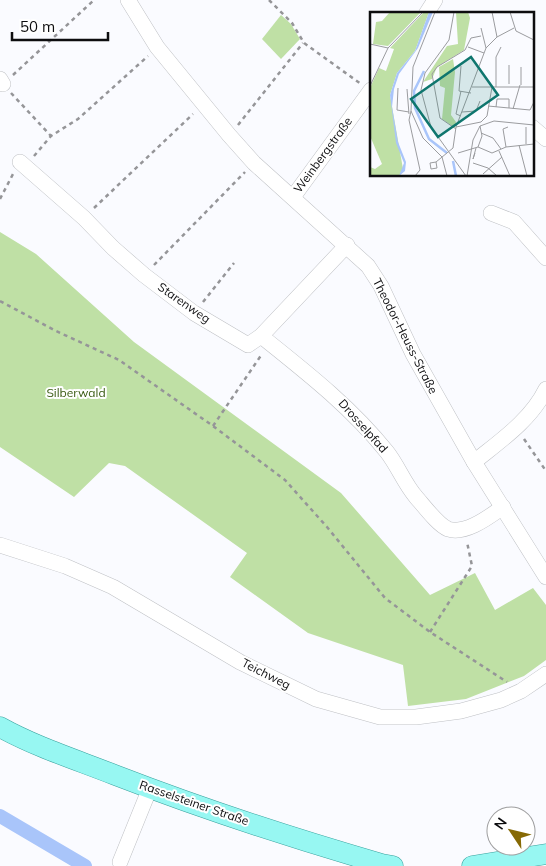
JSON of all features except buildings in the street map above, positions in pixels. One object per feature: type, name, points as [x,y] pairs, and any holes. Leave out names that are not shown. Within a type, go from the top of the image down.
[{"type":"main road","name":"Rasselsteiner Straße","points":[[0,726],[53,751],[150,788],[310,843],[393,866]]},
{"type":"main road","points":[[472,866],[546,854]]},
{"type":"street","name":"Theodor-Heuss-Straße","points":[[128,0],[157,47],[254,163],[347,245],[368,266],[382,286],[413,354],[474,462],[546,578]]},
{"type":"street","name":"Weinbergstraße","points":[[293,197],[370,91]]},
{"type":"street","points":[[534,130],[546,139]]},
{"type":"street","name":"Starenweg","points":[[23,164],[84,218],[113,248],[144,275],[194,313],[248,345],[266,340]]},
{"type":"street","points":[[491,214],[514,222],[546,258]]},
{"type":"street","points":[[266,340],[347,245]]},
{"type":"street","name":"Drosselpfad","points":[[266,340],[341,402],[388,453],[408,487],[436,519],[448,529],[464,529]]},
{"type":"street","points":[[474,462],[529,414],[546,389]]},
{"type":"street","points":[[464,529],[479,524],[503,507]]},
{"type":"street","name":"Teichweg","points":[[0,545],[65,566],[113,587],[182,629],[249,666],[316,699],[380,717],[416,717],[461,711],[501,700],[521,691],[546,674]]},
{"type":"street","points":[[120,862],[150,788]]},
{"type":"path","points":[[51,136],[1,82],[94,0]]},
{"type":"path","points":[[269,0],[292,23],[304,43],[370,89]]},
{"type":"path","points":[[229,135],[304,43]]},
{"type":"path","points":[[0,199],[23,164],[51,136],[78,119],[157,47]]},
{"type":"path","points":[[102,200],[204,104]]},
{"type":"path","points":[[164,254],[254,163]]},
{"type":"path","name":"Starenweg","points":[[202,302],[234,263]]},
{"type":"path","points":[[0,301],[56,331],[119,360],[213,426],[285,480],[385,598],[430,632],[521,691]]},
{"type":"path","points":[[213,426],[266,340]]},
{"type":"path","points":[[516,427],[546,471]]},
{"type":"path","points":[[430,632],[472,566],[464,529]]},
{"type":"green space","points":[[281,15],[291,24],[300,39],[281,59],[262,39]]},
{"type":"green space","name":"Silberwald","points":[[0,232],[36,254],[134,342],[341,493],[430,595],[475,573],[495,610],[533,588],[546,605],[546,660],[524,676],[466,699],[408,706],[403,665],[308,633],[230,577],[247,553],[125,466],[109,463],[74,497],[0,447]]},
{"type":"waterway","points":[[0,816],[85,866]]}]
